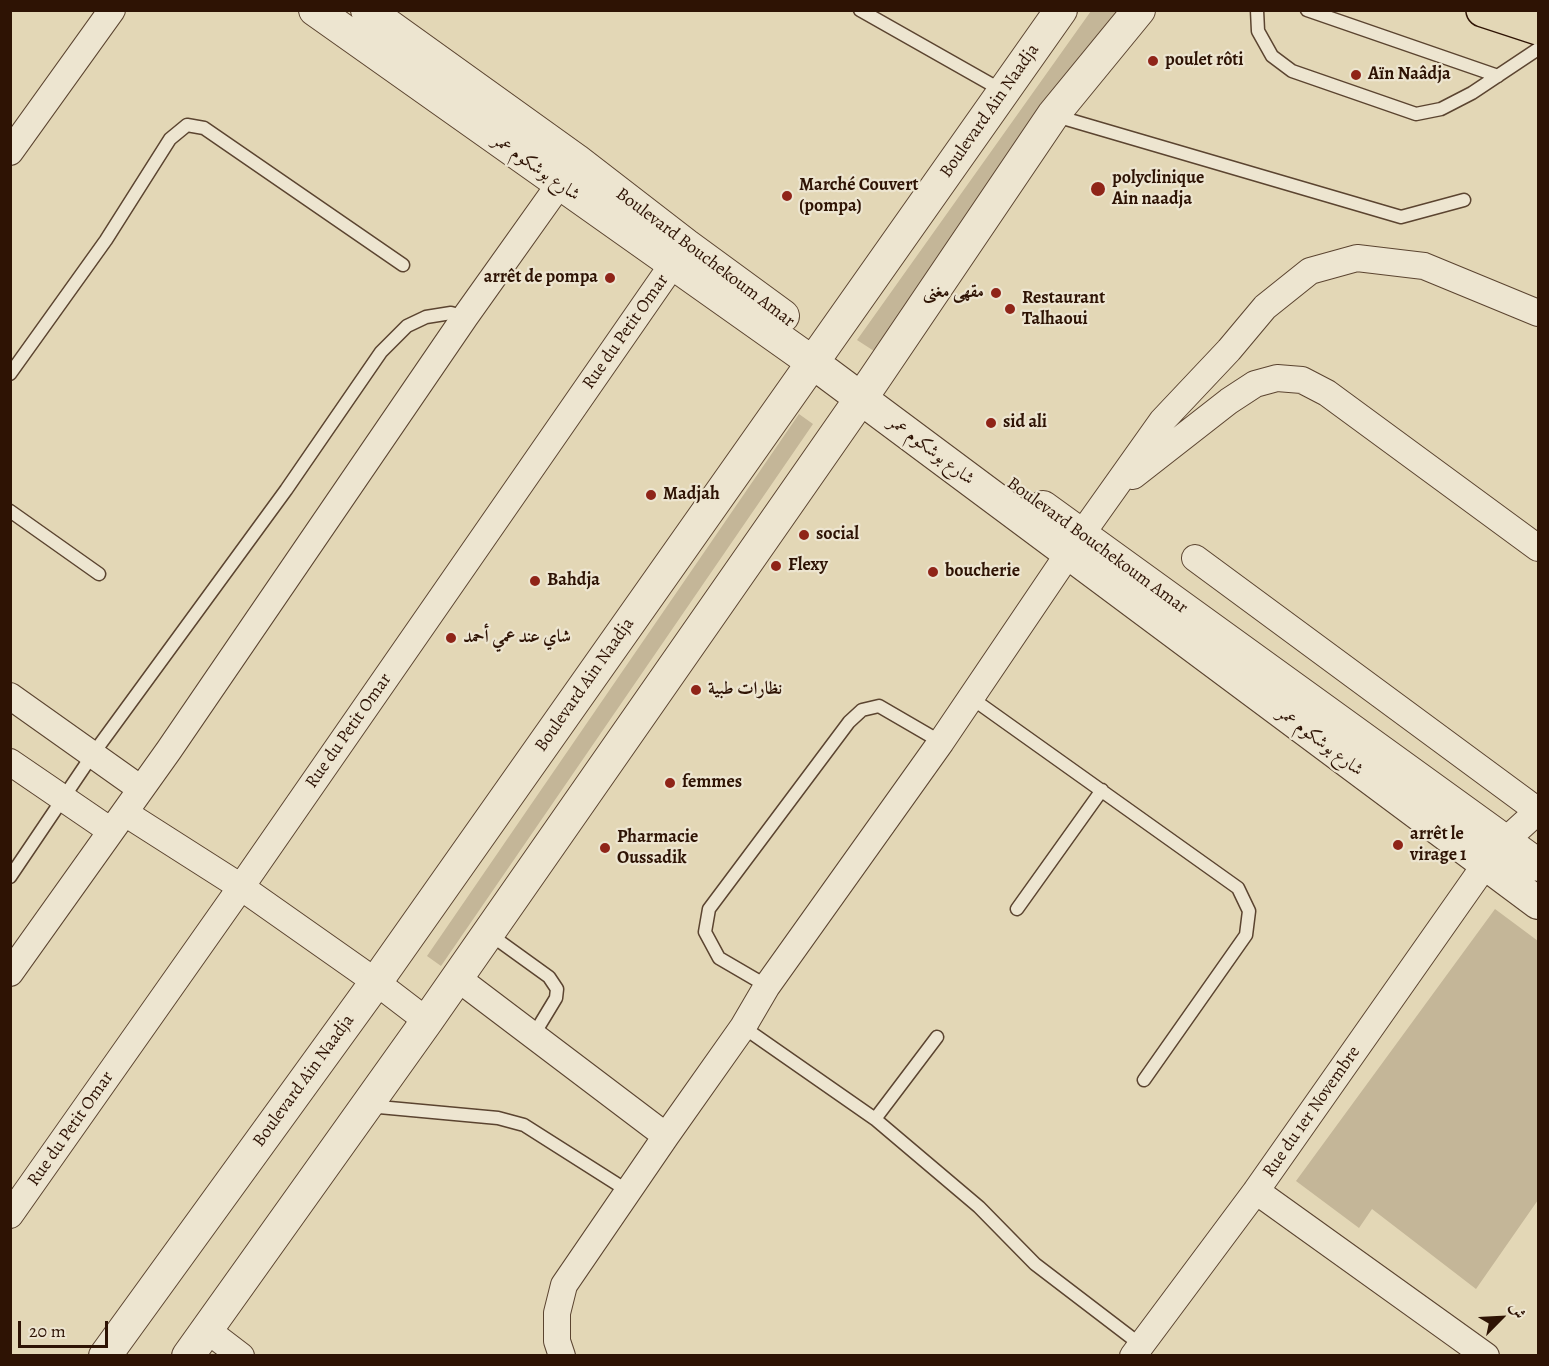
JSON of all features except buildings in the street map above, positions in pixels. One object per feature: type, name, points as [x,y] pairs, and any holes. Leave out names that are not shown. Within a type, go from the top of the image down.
[{"type":"main road","points":[[1482,10],[1539,28]]},
{"type":"street","points":[[10,153],[112,10]]},
{"type":"street","name":"شارع بوشكوم عمر","points":[[315,10],[568,172],[818,354],[1074,544],[1485,865],[1539,903]]},
{"type":"street","points":[[10,973],[141,789],[465,317],[568,172],[367,10]]},
{"type":"street","name":"Boulevard Ain Naadja","points":[[105,1356],[376,982],[1060,10]]},
{"type":"street","points":[[188,1356],[427,1021],[867,390],[1053,115],[1138,10]]},
{"type":"street","name":"Rue du Petit Omar","points":[[10,1215],[241,887],[679,255]]},
{"type":"street","points":[[562,1356],[557,1341],[557,1322],[564,1285],[743,1027],[767,986],[941,742],[1074,544],[1162,421],[1229,350],[1265,307],[1310,271],[1357,258],[1424,266],[1539,313]]},
{"type":"street","points":[[1110,494],[1229,401],[1255,384],[1277,378],[1302,380],[1327,393],[1539,548]]},
{"type":"street","name":"Boulevard Bouchekoum Amar","points":[[1074,544],[1539,865]]},
{"type":"street","points":[[1196,558],[1539,811]]},
{"type":"street","points":[[10,696],[141,789]]},
{"type":"street","points":[[10,762],[64,799],[118,822],[241,887],[376,982],[427,1021]]},
{"type":"street","name":"Rue du 1er Novembre","points":[[1137,1350],[1256,1191],[1485,865],[1505,841],[1539,811]]},
{"type":"street","points":[[456,977],[666,1136]]},
{"type":"street","points":[[1256,1191],[1486,1356]]},
{"type":"street","points":[[207,1330],[241,1356]]},
{"type":"lane","points":[[860,10],[1004,91]]},
{"type":"lane","points":[[1257,10],[1258,31],[1272,56],[1293,71],[1416,114],[1441,109],[1472,93],[1539,49]]},
{"type":"lane","points":[[1307,10],[1497,76]]},
{"type":"lane","points":[[1053,115],[1401,217],[1464,200]]},
{"type":"lane","points":[[10,374],[106,240],[170,139],[187,125],[204,128],[403,265]]},
{"type":"lane","points":[[10,877],[93,754],[286,490],[381,352],[407,326],[426,317],[451,313],[465,317]]},
{"type":"lane","points":[[10,511],[99,574]]},
{"type":"lane","points":[[970,697],[1238,888],[1249,911],[1246,935],[1144,1080]]},
{"type":"lane","points":[[767,986],[719,958],[705,932],[710,909],[849,722],[862,710],[879,706],[941,742]]},
{"type":"lane","points":[[1017,909],[1102,790]]},
{"type":"lane","points":[[488,932],[549,977],[557,989],[556,998],[533,1036]]},
{"type":"lane","points":[[743,1027],[875,1119],[979,1207],[1035,1264],[1137,1350]]},
{"type":"lane","points":[[875,1119],[937,1037]]},
{"type":"lane","points":[[367,1106],[498,1118],[524,1125],[628,1191]]},
{"type":"shaded area","points":[[1091,11],[1116,11],[874,351],[857,340]]},
{"type":"shaded area","points":[[799,414],[813,424],[441,966],[427,956]]},
{"type":"shaded area","points":[[1495,909],[1538,941],[1538,1200],[1476,1289],[1372,1209],[1359,1228],[1296,1181]]},
{"type":"place","name":"poulet rôti","points":[[1153,61]]},
{"type":"place","name":"Aïn Naâdja","points":[[1356,75]]},
{"type":"place","name":"polyclinique Ain naadja","points":[[1098,189]]},
{"type":"place","name":"Marché Couvert (pompa)","points":[[787,196]]},
{"type":"place","name":"arrêt de pompa","points":[[610,278]]},
{"type":"place","name":"مقهى مغنى","points":[[996,293]]},
{"type":"place","name":"Restaurant Talhaoui","points":[[1010,309]]},
{"type":"place","name":"sid ali","points":[[991,423]]},
{"type":"place","name":"Madjah","points":[[651,495]]},
{"type":"place","name":"social","points":[[804,535]]},
{"type":"place","name":"Flexy","points":[[776,566]]},
{"type":"place","name":"boucherie","points":[[933,572]]},
{"type":"place","name":"Bahdja","points":[[535,581]]},
{"type":"place","name":"شاي عند عمي أحمد","points":[[451,638]]},
{"type":"place","name":"نظارات طبية","points":[[696,690]]},
{"type":"place","name":"femmes","points":[[670,783]]},
{"type":"place","name":"arrêt le virage 1","points":[[1398,845]]},
{"type":"place","name":"Pharmacie Oussadik","points":[[605,848]]}]
